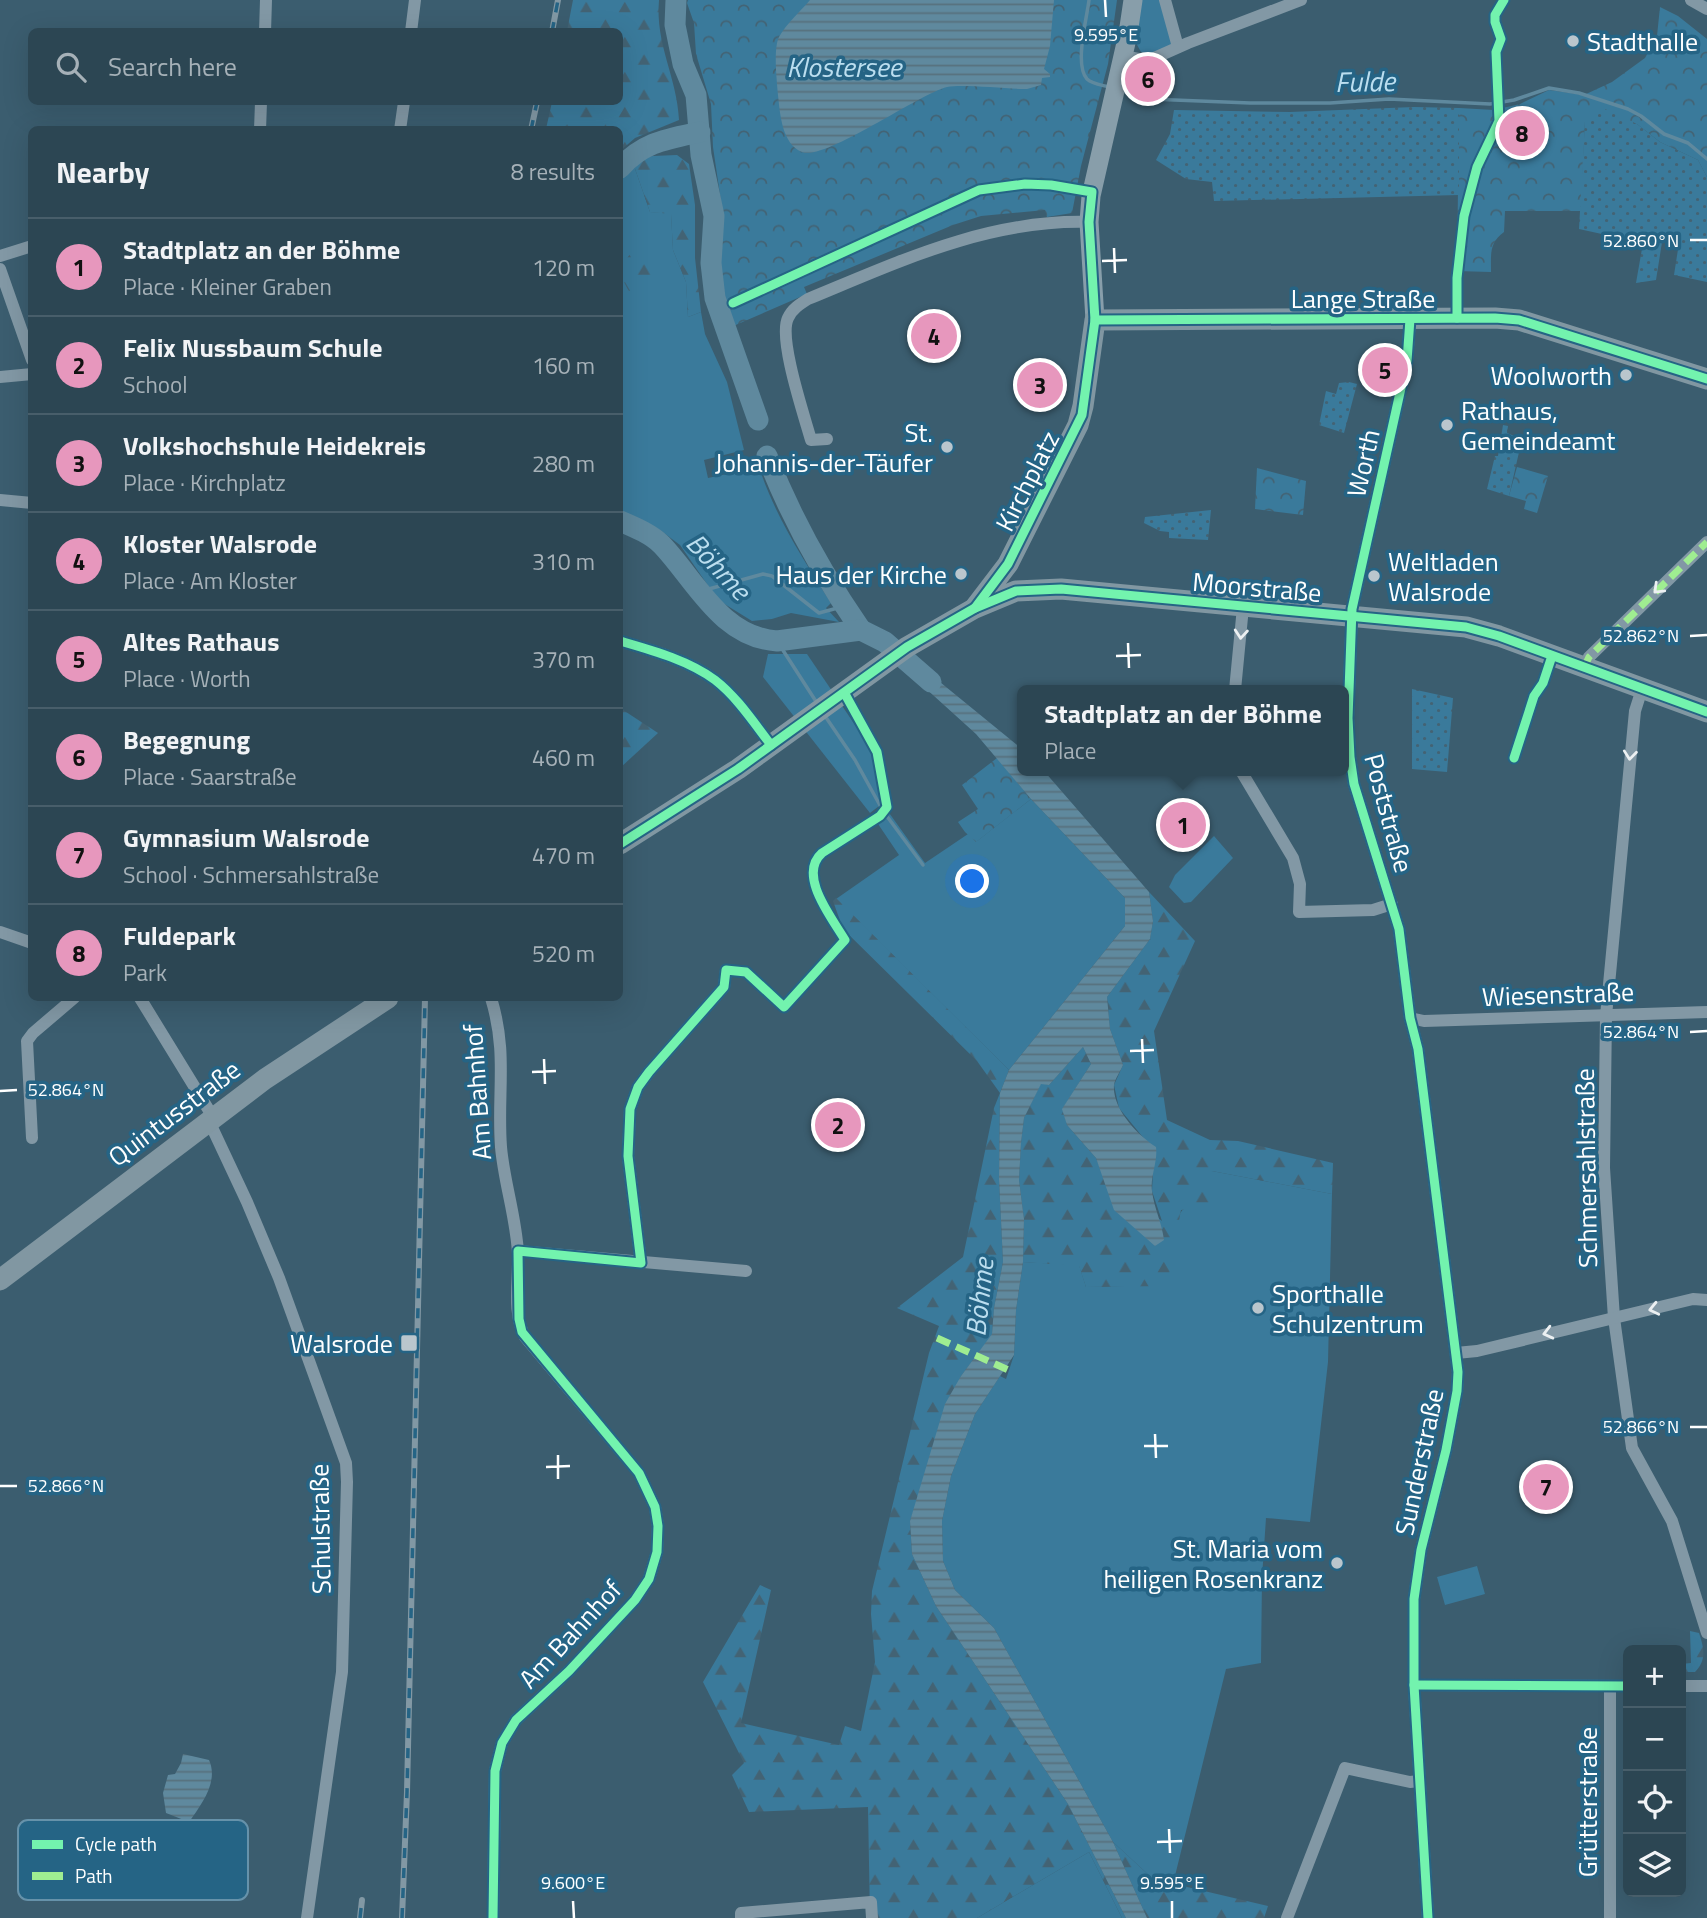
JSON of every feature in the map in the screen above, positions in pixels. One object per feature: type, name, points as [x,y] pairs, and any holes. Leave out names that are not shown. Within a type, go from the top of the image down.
[{"type":"main road","points":[[1095,320],[1089,222],[1095,172],[1116,89],[1133,0]]},
{"type":"main road","name":"Lange Straße","points":[[1095,320],[1519,320],[1707,379]]},
{"type":"main road","name":"Kirchplatz","points":[[975,608],[1004,570],[1078,425],[1083,406],[1091,331],[1095,320]]},
{"type":"main road","points":[[623,842],[771,746],[906,648],[975,608],[1008,594],[1004,570]]},
{"type":"main road","name":"Moorstraße","points":[[1008,594],[1061,589],[1466,627],[1499,636],[1707,712]]},
{"type":"main road","name":"Quintusstraße","points":[[0,1280],[265,1079],[383,1001]]},
{"type":"street","points":[[265,28],[266,0]]},
{"type":"street","points":[[412,28],[415,0]]},
{"type":"street","points":[[1165,0],[1178,47]]},
{"type":"street","points":[[1123,56],[1152,59],[1301,0]]},
{"type":"street","points":[[1691,0],[1707,9]]},
{"type":"street","points":[[260,126],[261,105]]},
{"type":"street","points":[[401,126],[404,105]]},
{"type":"street","points":[[827,439],[811,440],[790,362],[787,319],[796,307],[808,299],[967,237],[1020,228],[1089,222]]},
{"type":"street","points":[[0,256],[28,247]]},
{"type":"street","points":[[0,269],[28,349]]},
{"type":"street","name":"Worth","points":[[1352,616],[1407,361],[1410,319]]},
{"type":"street","points":[[0,377],[28,374]]},
{"type":"street","points":[[0,500],[28,503]]},
{"type":"street","points":[[1584,668],[1589,657],[1707,542]]},
{"type":"street","points":[[1236,685],[1243,607]]},
{"type":"street","name":"Poststraße","points":[[1349,692],[1352,616]]},
{"type":"street","points":[[623,642],[678,661],[716,681],[729,692],[771,746]]},
{"type":"street","name":"Schmersahlstraße","points":[[1642,689],[1633,724],[1606,1016],[1604,1168],[1614,1318],[1632,1448],[1672,1521],[1707,1633]]},
{"type":"street","name":"Poststraße","points":[[1349,736],[1355,789],[1399,929],[1410,1018]]},
{"type":"street","points":[[1244,776],[1293,858],[1300,884],[1299,912],[1373,910],[1392,904]]},
{"type":"street","points":[[0,932],[28,942]]},
{"type":"street","points":[[641,1263],[628,1156],[630,1110],[638,1087],[649,1072],[724,988],[726,970]]},
{"type":"street","points":[[32,1139],[27,1041],[71,1001]]},
{"type":"street","name":"Schulstraße","points":[[142,1001],[211,1119],[279,1278],[345,1463],[347,1482],[342,1672],[307,1918]]},
{"type":"street","name":"Am Bahnhof","points":[[492,1001],[502,1058],[501,1144],[518,1251],[519,1320],[522,1332],[639,1473],[655,1507],[658,1526],[657,1552],[649,1579],[635,1600],[569,1671],[516,1720],[502,1743],[495,1771],[494,1918]]},
{"type":"street","name":"Wiesenstraße","points":[[1410,1018],[1424,1021],[1707,1013]]},
{"type":"street","name":"Sunderstraße","points":[[1410,1018],[1418,1049],[1456,1353],[1457,1391],[1446,1450],[1421,1550],[1414,1599],[1414,1685],[1428,1918]]},
{"type":"street","points":[[518,1251],[746,1271]]},
{"type":"street","points":[[1456,1353],[1466,1353],[1693,1299],[1707,1300]]},
{"type":"street","points":[[1414,1685],[1623,1686]]},
{"type":"street","name":"Grütterstraße","points":[[1610,1686],[1610,1918]]},
{"type":"street","points":[[1686,1686],[1707,1686]]},
{"type":"street","points":[[1287,1918],[1345,1768],[1410,1782],[1419,1781]]},
{"type":"street","points":[[741,1918],[741,1913],[871,1902],[872,1918]]},
{"type":"green space","points":[[573,0],[659,0],[660,31],[679,120],[635,138],[623,148],[623,126],[547,126],[551,105],[623,105],[623,28],[568,28]]},
{"type":"green space","points":[[688,0],[1117,0],[1108,64],[1081,166],[1072,213],[1047,217],[1045,210],[981,216],[953,225],[804,287],[807,294],[731,327],[717,261],[723,215],[713,147],[711,104],[696,54],[694,23]]},
{"type":"green space","points":[[1140,0],[1160,0],[1172,45],[1149,54],[1141,52],[1136,43]]},
{"type":"green space","points":[[1660,7],[1678,16],[1707,39],[1707,177],[1698,160],[1660,142],[1637,124],[1585,121],[1581,211],[1505,211],[1504,232],[1492,249],[1491,272],[1457,271],[1459,108],[1494,110],[1520,104],[1549,90],[1584,95],[1612,82],[1645,58],[1657,36]]},
{"type":"green space","points":[[1459,108],[1459,195],[1214,201],[1212,182],[1186,179],[1156,160],[1170,134],[1174,110],[1290,112]]},
{"type":"green space","points":[[1605,109],[1637,124],[1660,142],[1698,160],[1707,177],[1707,282],[1674,275],[1679,243],[1663,236],[1656,280],[1636,283],[1643,243],[1579,229],[1585,121]]},
{"type":"green space","points":[[677,155],[689,164],[695,205],[695,258],[701,312],[688,317],[686,282],[673,250],[671,214],[650,212],[633,163],[636,159]]},
{"type":"green space","points":[[633,163],[650,212],[671,213],[673,250],[686,282],[688,317],[701,312],[705,334],[727,382],[744,450],[704,460],[708,478],[759,467],[781,520],[831,603],[826,608],[839,622],[791,613],[752,621],[718,600],[680,545],[660,530],[623,514],[623,178]]},
{"type":"green space","points":[[634,249],[647,258],[657,281],[629,291],[623,280],[625,261]]},
{"type":"green space","points":[[1339,383],[1357,384],[1344,433],[1319,425],[1326,391],[1336,394]]},
{"type":"green space","points":[[1503,425],[1508,426],[1507,433],[1522,439],[1509,496],[1487,489],[1495,456],[1498,456]]},
{"type":"green space","points":[[1517,467],[1548,476],[1537,513],[1524,509],[1526,501],[1509,496]]},
{"type":"green space","points":[[1257,468],[1306,481],[1303,515],[1255,509]]},
{"type":"green space","points":[[1211,510],[1208,540],[1169,538],[1169,532],[1160,531],[1144,523],[1145,517]]},
{"type":"green space","points":[[768,654],[807,654],[874,753],[883,803],[870,813],[763,677]]},
{"type":"green space","points":[[1412,689],[1453,698],[1447,772],[1412,769]]},
{"type":"green space","points":[[623,710],[658,733],[623,765]]},
{"type":"green space","points":[[997,758],[1031,799],[976,842],[958,822],[978,809],[962,785]]},
{"type":"green space","points":[[1031,799],[1125,898],[1125,926],[1009,1070],[836,899],[899,855],[876,821],[887,810],[925,863],[968,834],[977,841]]},
{"type":"green space","points":[[1214,836],[1233,858],[1191,902],[1184,903],[1169,887],[1175,875]]},
{"type":"green space","points":[[1149,892],[1195,941],[1154,1031],[1167,1120],[1210,1140],[1238,1141],[1333,1163],[1332,1194],[1212,1171],[1210,1207],[1181,1210],[1167,1286],[1086,1287],[1079,1266],[1023,1262],[1024,1219],[1019,1180],[1024,1118],[1041,1083],[1049,1085],[1083,1047],[1091,1064],[1063,1108],[1067,1125],[1096,1158],[1105,1180],[1162,1221],[1152,1191],[1153,1171],[1146,1141],[1119,1108],[1114,1085],[1123,1065],[1110,1029],[1107,997],[1150,939],[1153,921]]},
{"type":"green space","points":[[836,898],[1009,1070],[1000,1093],[977,1061],[843,929],[833,901]]},
{"type":"green space","points":[[1000,1093],[999,1179],[1003,1262],[992,1335],[961,1376],[910,1521],[912,1554],[936,1606],[1068,1804],[1126,1918],[1122,1918],[1089,1852],[977,1918],[870,1918],[868,1807],[749,1812],[732,1775],[744,1763],[703,1682],[760,1585],[771,1590],[741,1723],[839,1745],[845,1726],[861,1731],[875,1662],[872,1591],[929,1353],[939,1326],[897,1308],[963,1257],[994,1108]]},
{"type":"green space","points":[[1212,1171],[1332,1194],[1328,1362],[1310,1522],[1266,1518],[1261,1663],[1226,1669],[1173,1884],[1153,1879],[1113,1842],[994,1628],[955,1590],[943,1561],[942,1521],[951,1476],[975,1414],[1000,1376],[1006,1379],[1014,1355],[1016,1310],[1023,1262],[1079,1265],[1086,1287],[1125,1286]]},
{"type":"green space","points":[[1477,1566],[1485,1594],[1445,1605],[1437,1577]]},
{"type":"green space","points":[[1690,1631],[1699,1633],[1703,1649],[1699,1667],[1695,1672],[1686,1672],[1686,1664],[1691,1663]]},
{"type":"green space","points":[[1113,1842],[1153,1879],[1268,1906],[1264,1918],[1147,1918]]},
{"type":"green space","points":[[1089,1852],[1122,1918],[977,1918]]},
{"type":"water","name":"Klostersee","points":[[810,0],[1054,0],[1050,46],[1044,69],[1050,77],[1042,78],[1041,85],[1027,89],[947,87],[830,147],[814,152],[802,152],[790,142],[783,128],[776,49],[782,32]]},
{"type":"water","points":[[913,660],[1017,745],[1017,776],[1048,776],[1149,892],[1153,921],[1150,939],[1107,997],[1110,1029],[1123,1065],[1114,1085],[1114,1094],[1128,1120],[1156,1147],[1152,1191],[1164,1240],[1155,1246],[1114,1210],[1096,1158],[1067,1125],[1062,1109],[1091,1064],[1083,1047],[1049,1085],[1041,1084],[1024,1118],[1019,1180],[1024,1219],[1023,1262],[1016,1310],[1014,1355],[975,1414],[951,1476],[942,1521],[943,1561],[955,1590],[994,1628],[1113,1842],[1147,1918],[1126,1918],[1068,1804],[936,1606],[912,1554],[910,1521],[945,1404],[961,1376],[992,1334],[1003,1262],[999,1179],[1000,1093],[1009,1070],[1125,926],[1125,898],[1031,799],[976,734],[902,667]]},
{"type":"water","points":[[183,1754],[209,1760],[212,1768],[207,1793],[190,1820],[166,1813],[163,1793],[168,1775],[175,1774]]},
{"type":"waterway","points":[[676,0],[675,25],[683,64],[696,95],[701,155],[714,216],[711,263],[715,298],[758,420]]},
{"type":"waterway","name":"Fulde","points":[[1089,0],[1081,53],[1083,72],[1089,81],[1109,87]]},
{"type":"waterway","name":"Fulde","points":[[1123,91],[1149,99],[1250,103],[1330,103],[1389,99],[1490,104],[1514,100],[1549,88],[1579,93],[1628,109],[1664,134],[1688,143],[1707,159]]},
{"type":"waterway","name":"Böhme","points":[[623,165],[647,147],[700,132]]},
{"type":"waterway","points":[[767,456],[786,502],[809,546],[861,630]]},
{"type":"waterway","name":"Böhme","points":[[623,522],[648,534],[662,545],[711,605],[740,629],[757,637],[777,641],[861,630],[885,642],[931,682]]},
{"type":"waterway","points":[[698,592],[763,574],[772,576],[819,613],[845,606]]},
{"type":"waterway","points":[[777,641],[817,703]]},
{"type":"waterway","points":[[825,716],[855,760],[882,809]]},
{"type":"waterway","points":[[886,815],[923,865]]},
{"type":"railway","points":[[553,28],[558,0]]},
{"type":"railway","points":[[532,126],[536,105]]},
{"type":"railway","points":[[402,1918],[425,1001]]},
{"type":"railway","points":[[360,1918],[362,1900]]},
{"type":"marked path","points":[[1584,668],[1589,657],[1707,542]]},
{"type":"marked path","points":[[937,1338],[1013,1372]]},
{"type":"cycle path","points":[[1457,318],[1457,278],[1464,216],[1477,167],[1499,121],[1496,52],[1501,39],[1495,15],[1504,0]]},
{"type":"cycle path","points":[[733,303],[979,190],[1025,184],[1092,192],[1089,222],[1095,320],[1082,415],[1008,564],[975,608]]},
{"type":"cycle path","points":[[1349,691],[1352,609],[1407,361],[1410,319]]},
{"type":"cycle path","points":[[1095,320],[1519,320],[1707,379]]},
{"type":"cycle path","points":[[623,842],[738,769],[907,647],[975,608],[1016,591],[1061,589],[1466,627],[1499,636],[1707,712]]},
{"type":"cycle path","points":[[623,642],[681,661],[715,680],[738,702],[771,745]]},
{"type":"cycle path","points":[[1514,758],[1534,696],[1543,683],[1552,656]]},
{"type":"cycle path","points":[[493,1918],[495,1771],[502,1743],[516,1720],[569,1671],[635,1600],[649,1579],[657,1552],[658,1526],[655,1507],[639,1473],[522,1332],[519,1319],[518,1251],[641,1263],[628,1156],[630,1109],[638,1087],[724,987],[726,970],[746,972],[784,1007],[845,940],[819,897],[813,873],[815,862],[822,853],[880,816],[887,807],[877,752],[845,694]]},
{"type":"cycle path","points":[[1349,738],[1354,784],[1399,929],[1410,1018],[1418,1049],[1458,1372],[1446,1450],[1421,1550],[1414,1599],[1414,1685],[1428,1918]]},
{"type":"cycle path","points":[[1414,1685],[1623,1686]]},
{"type":"place","name":"Stadthalle","points":[[1573,41]]},
{"type":"place","name":"Begegnung","points":[[1148,79]]},
{"type":"place","name":"Fuldepark","points":[[1522,133]]},
{"type":"place","name":"Kloster Walsrode","points":[[934,336]]},
{"type":"place","name":"Altes Rathaus","points":[[1385,370]]},
{"type":"place","name":"Woolworth","points":[[1626,375]]},
{"type":"place","name":"Volkshochshule Heidekreis","points":[[1040,385]]},
{"type":"place","name":"Rathaus, Gemeindeamt","points":[[1447,425]]},
{"type":"place","name":"St. Johannis-der-Täufer","points":[[947,447]]},
{"type":"place","name":"Haus der Kirche","points":[[961,574]]},
{"type":"place","name":"Weltladen Walsrode","points":[[1374,576]]},
{"type":"place","name":"Stadtplatz an der Böhme","points":[[1183,825]]},
{"type":"place","name":"Felix Nussbaum Schule","points":[[838,1125]]},
{"type":"place","name":"Sporthalle Schulzentrum","points":[[1258,1308]]},
{"type":"place","name":"Walsrode","points":[[409,1343]]},
{"type":"place","name":"Gymnasium Walsrode","points":[[1546,1487]]},
{"type":"place","name":"St. Maria vom heiligen Rosenkranz","points":[[1337,1563]]}]
